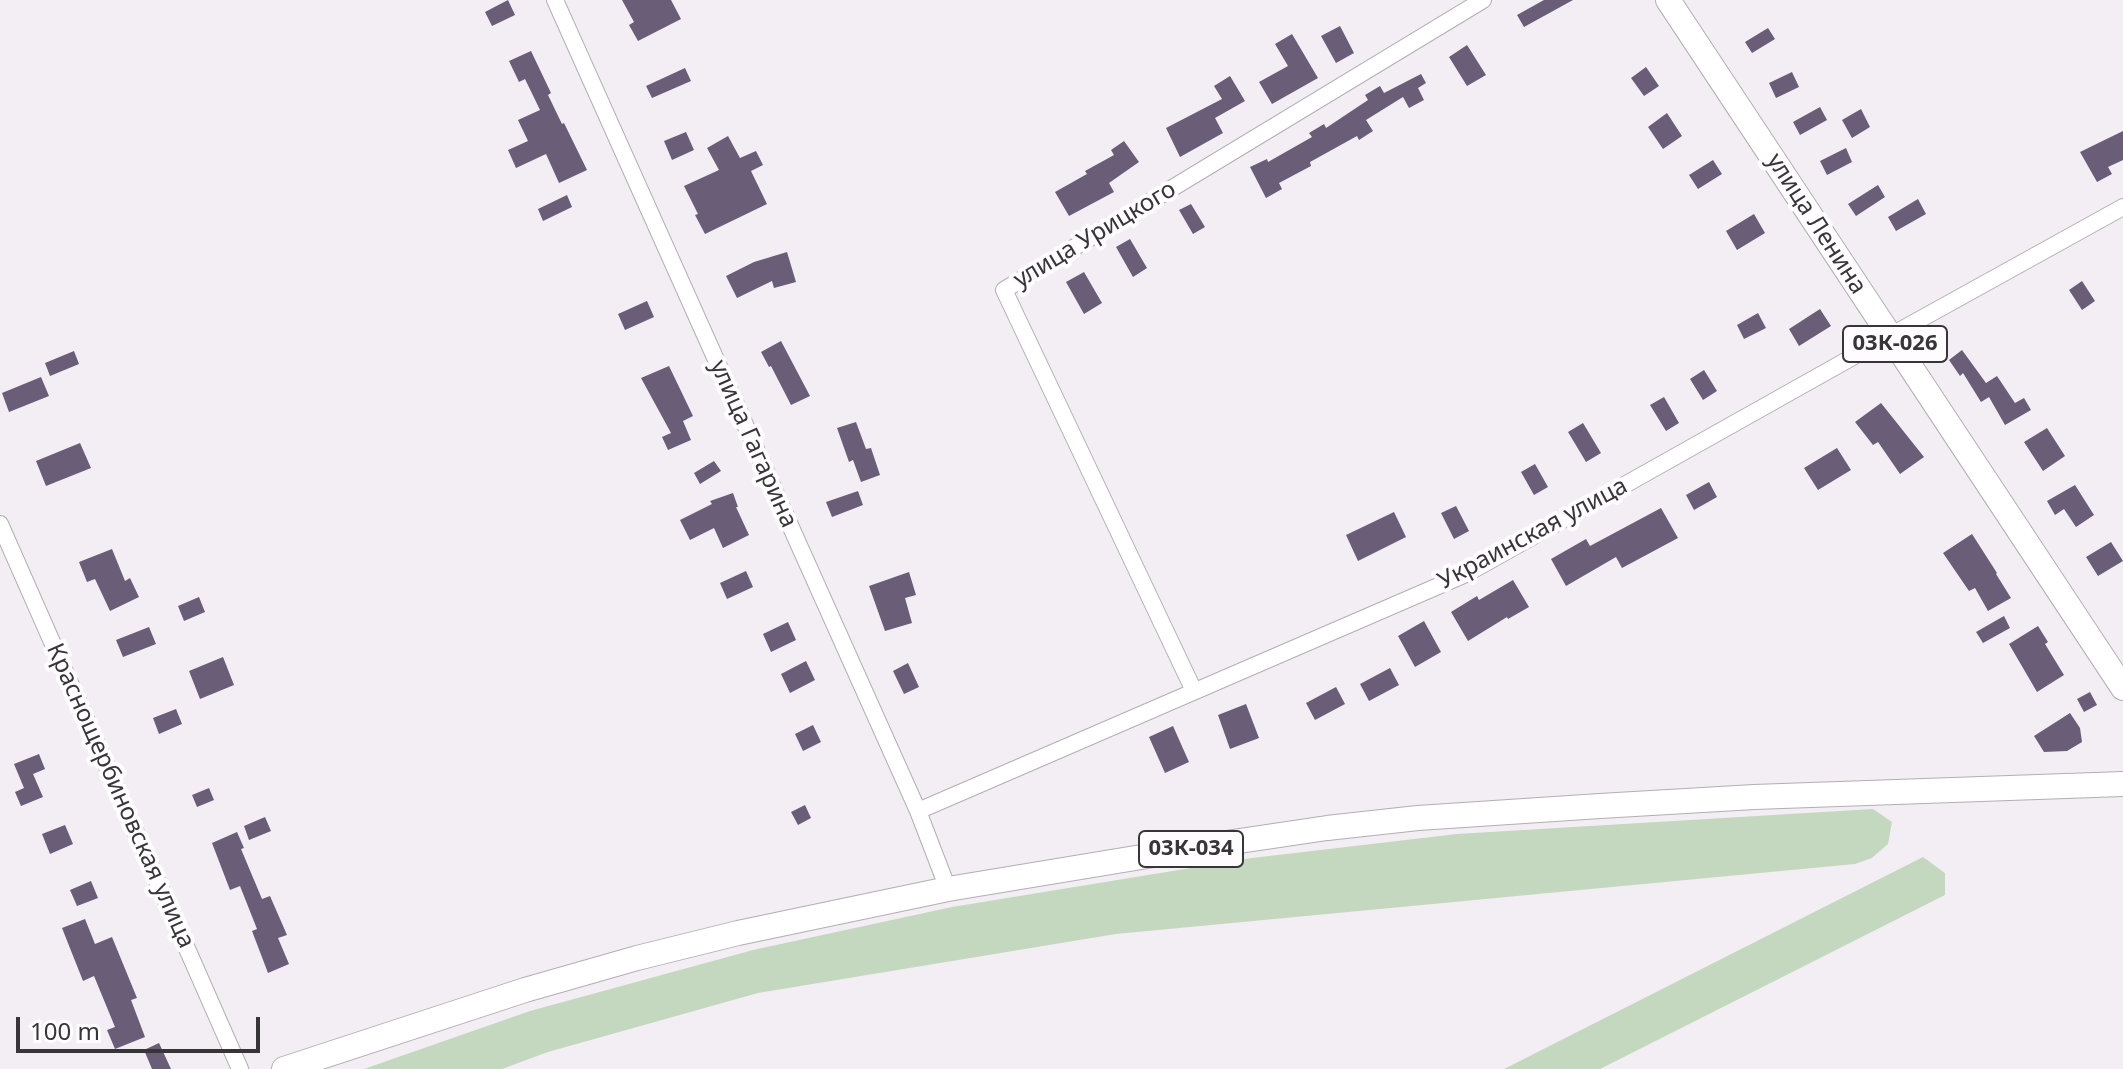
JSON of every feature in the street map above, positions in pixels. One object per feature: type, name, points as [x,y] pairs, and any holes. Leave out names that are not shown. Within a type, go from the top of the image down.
[{"type":"main road","name":"улица Ленина","points":[[1668,0],[2123,688]]},
{"type":"main road","points":[[2073,786],[2105,779],[2123,766]]},
{"type":"main road","name":"03К-034","points":[[284,1069],[525,990],[738,933],[948,889],[1226,843],[1418,818],[1754,797],[2123,784]]},
{"type":"street","name":"улица Гагарина","points":[[555,0],[918,811],[948,889]]},
{"type":"street","name":"улица Урицкого","points":[[1194,691],[1004,290],[1483,0]]},
{"type":"street","name":"Украинская улица","points":[[918,811],[1466,574],[2123,207]]},
{"type":"street","name":"Краснощербиновская улица","points":[[0,524],[240,1069]]},
{"type":"green space","points":[[1873,809],[1892,822],[1888,844],[1872,858],[1855,864],[1116,934],[758,993],[548,1052],[502,1069],[364,1069],[530,1011],[753,950],[952,907],[1252,858],[1457,834]]},
{"type":"green space","points":[[1923,857],[1945,873],[1945,895],[1600,1069],[1504,1069]]},
{"type":"building","points":[[508,0],[515,15],[492,26],[485,12]]},
{"type":"building","points":[[622,0],[671,0],[681,19],[638,41],[629,25],[634,22]]},
{"type":"building","points":[[1544,0],[1573,0],[1524,27],[1517,15]]},
{"type":"building","points":[[1340,26],[1354,53],[1336,63],[1321,36]]},
{"type":"building","points":[[1768,28],[1775,39],[1752,53],[1745,42]]},
{"type":"building","points":[[1292,34],[1318,78],[1272,104],[1259,82],[1288,66],[1275,44]]},
{"type":"building","points":[[1467,45],[1486,75],[1467,86],[1449,57]]},
{"type":"building","points":[[531,51],[551,93],[548,95],[587,170],[559,183],[546,154],[516,168],[508,150],[528,141],[518,120],[540,110],[525,79],[519,82],[509,61]]},
{"type":"building","points":[[1646,67],[1659,86],[1644,96],[1631,78]]},
{"type":"building","points":[[685,68],[691,81],[652,98],[646,86]]},
{"type":"building","points":[[1792,72],[1799,87],[1776,98],[1769,83]]},
{"type":"building","points":[[1421,74],[1426,83],[1418,88],[1424,100],[1409,108],[1403,97],[1366,120],[1373,131],[1359,140],[1357,136],[1310,162],[1311,166],[1279,183],[1282,189],[1266,198],[1250,167],[1267,159],[1268,162],[1312,137],[1309,133],[1324,124],[1326,128],[1368,100],[1365,95],[1380,86],[1384,93]]},
{"type":"building","points":[[1230,76],[1245,101],[1215,118],[1223,133],[1180,157],[1166,128],[1222,99],[1214,86]]},
{"type":"building","points":[[1820,107],[1827,120],[1800,135],[1793,122]]},
{"type":"building","points":[[1861,109],[1870,127],[1852,138],[1842,120]]},
{"type":"building","points":[[1667,113],[1682,136],[1663,149],[1648,127]]},
{"type":"building","points":[[2123,131],[2123,160],[2108,167],[2112,174],[2097,182],[2080,152]]},
{"type":"building","points":[[686,132],[694,150],[672,160],[664,141]]},
{"type":"building","points":[[728,136],[740,158],[756,151],[763,165],[751,171],[767,204],[705,234],[684,186],[719,170],[707,148]]},
{"type":"building","points":[[1124,141],[1139,162],[1109,183],[1114,192],[1069,216],[1055,192],[1114,155],[1111,150]]},
{"type":"building","points":[[1846,148],[1852,162],[1827,175],[1820,161]]},
{"type":"building","points":[[1713,160],[1722,174],[1698,189],[1689,175]]},
{"type":"building","points":[[1878,185],[1885,197],[1856,216],[1848,204]]},
{"type":"building","points":[[567,195],[572,207],[543,221],[538,209]]},
{"type":"building","points":[[1918,199],[1926,214],[1896,231],[1888,217]]},
{"type":"building","points":[[1191,204],[1205,227],[1193,234],[1179,210]]},
{"type":"building","points":[[1754,214],[1765,233],[1737,250],[1726,231]]},
{"type":"building","points":[[1130,239],[1147,268],[1133,277],[1116,247]]},
{"type":"building","points":[[787,252],[796,282],[774,288],[772,281],[737,298],[726,276],[754,262]]},
{"type":"building","points":[[1084,272],[1102,303],[1084,314],[1066,282]]},
{"type":"building","points":[[2082,281],[2095,301],[2082,310],[2069,290]]},
{"type":"building","points":[[647,301],[654,317],[625,330],[618,314]]},
{"type":"building","points":[[1820,309],[1831,326],[1799,346],[1789,329]]},
{"type":"building","points":[[1758,313],[1766,328],[1744,339],[1737,325]]},
{"type":"building","points":[[781,341],[810,396],[791,405],[761,352]]},
{"type":"building","points":[[1962,350],[1986,383],[1997,376],[2015,403],[2024,398],[2031,410],[2005,425],[1989,397],[1981,402],[1963,373],[1960,376],[1949,360]]},
{"type":"building","points":[[74,351],[79,364],[50,376],[45,363]]},
{"type":"building","points":[[669,366],[693,416],[683,421],[691,440],[668,450],[662,437],[671,433],[641,378]]},
{"type":"building","points":[[1704,370],[1717,391],[1703,400],[1690,379]]},
{"type":"building","points":[[41,377],[49,396],[9,412],[2,393]]},
{"type":"building","points":[[1664,397],[1679,423],[1666,431],[1650,405]]},
{"type":"building","points":[[1881,403],[1924,457],[1900,474],[1878,442],[1873,445],[1855,422]]},
{"type":"building","points":[[856,422],[866,449],[871,448],[880,475],[861,482],[853,460],[849,462],[837,428]]},
{"type":"building","points":[[1583,423],[1601,453],[1586,462],[1568,432]]},
{"type":"building","points":[[2047,428],[2065,456],[2043,471],[2024,442]]},
{"type":"building","points":[[80,443],[91,468],[46,486],[36,461]]},
{"type":"building","points":[[1837,448],[1851,470],[1818,490],[1804,468]]},
{"type":"building","points":[[714,461],[721,471],[700,484],[694,473]]},
{"type":"building","points":[[1535,464],[1548,487],[1534,495],[1521,472]]},
{"type":"building","points":[[1709,482],[1717,497],[1694,510],[1686,495]]},
{"type":"building","points":[[2075,485],[2094,515],[2076,527],[2064,509],[2055,515],[2047,501]]},
{"type":"building","points":[[858,491],[863,505],[832,517],[826,502]]},
{"type":"building","points":[[733,493],[749,535],[723,548],[714,528],[690,540],[680,520],[712,504],[710,501]]},
{"type":"building","points":[[1456,506],[1469,531],[1454,539],[1441,513]]},
{"type":"building","points":[[1661,508],[1678,538],[1622,568],[1616,557],[1566,586],[1551,559],[1586,539],[1590,546]]},
{"type":"building","points":[[1394,512],[1406,537],[1358,561],[1346,535]]},
{"type":"building","points":[[1972,534],[2011,598],[1988,611],[1975,588],[1969,591],[1943,553]]},
{"type":"building","points":[[2111,542],[2123,561],[2098,576],[2086,557]]},
{"type":"building","points":[[112,549],[125,581],[130,578],[139,597],[110,611],[95,579],[87,582],[79,562]]},
{"type":"building","points":[[746,571],[753,587],[727,599],[720,583]]},
{"type":"building","points":[[909,572],[916,595],[905,598],[912,623],[885,631],[869,586]]},
{"type":"building","points":[[1513,580],[1529,607],[1468,641],[1451,612]]},
{"type":"building","points":[[199,597],[205,612],[184,621],[178,606]]},
{"type":"building","points":[[2004,616],[2010,628],[1983,643],[1976,632]]},
{"type":"building","points":[[1424,621],[1441,652],[1415,667],[1398,636]]},
{"type":"building","points":[[788,622],[796,640],[771,652],[763,634]]},
{"type":"building","points":[[2038,626],[2064,675],[2037,692],[2009,644]]},
{"type":"building","points":[[149,627],[156,644],[123,657],[116,640]]},
{"type":"building","points":[[223,657],[234,685],[200,699],[189,671]]},
{"type":"building","points":[[806,661],[815,680],[790,693],[781,674]]},
{"type":"building","points":[[908,663],[919,687],[904,694],[893,671]]},
{"type":"building","points":[[1390,668],[1399,685],[1369,701],[1360,684]]},
{"type":"building","points":[[1336,687],[1345,704],[1315,720],[1306,703]]},
{"type":"building","points":[[2090,692],[2097,705],[2084,712],[2077,699]]},
{"type":"building","points":[[1246,704],[1259,738],[1230,749],[1218,715]]},
{"type":"building","points":[[176,709],[182,724],[159,734],[153,718]]},
{"type":"building","points":[[2070,713],[2080,728],[2082,742],[2067,751],[2044,752],[2034,736]]},
{"type":"building","points":[[813,725],[821,742],[803,751],[795,734]]},
{"type":"building","points":[[1173,726],[1189,762],[1165,773],[1149,737]]},
{"type":"building","points":[[39,754],[45,769],[33,774],[43,797],[21,806],[15,792],[24,788],[14,764]]},
{"type":"building","points":[[209,788],[214,800],[197,807],[192,795]]},
{"type":"building","points":[[805,805],[811,818],[798,825],[791,812]]},
{"type":"building","points":[[265,817],[271,831],[249,840],[244,826]]},
{"type":"building","points":[[65,825],[73,844],[50,854],[42,834]]},
{"type":"building","points":[[237,832],[262,899],[270,896],[287,935],[278,938],[289,964],[268,973],[252,931],[257,929],[240,886],[230,890],[212,843]]},
{"type":"building","points":[[91,881],[98,898],[77,906],[70,890]]},
{"type":"building","points":[[85,919],[95,944],[112,937],[137,998],[131,1000],[145,1037],[115,1049],[107,1030],[115,1027],[94,976],[83,981],[62,928]]},
{"type":"building","points":[[159,1043],[171,1069],[152,1069],[144,1050]]}]
